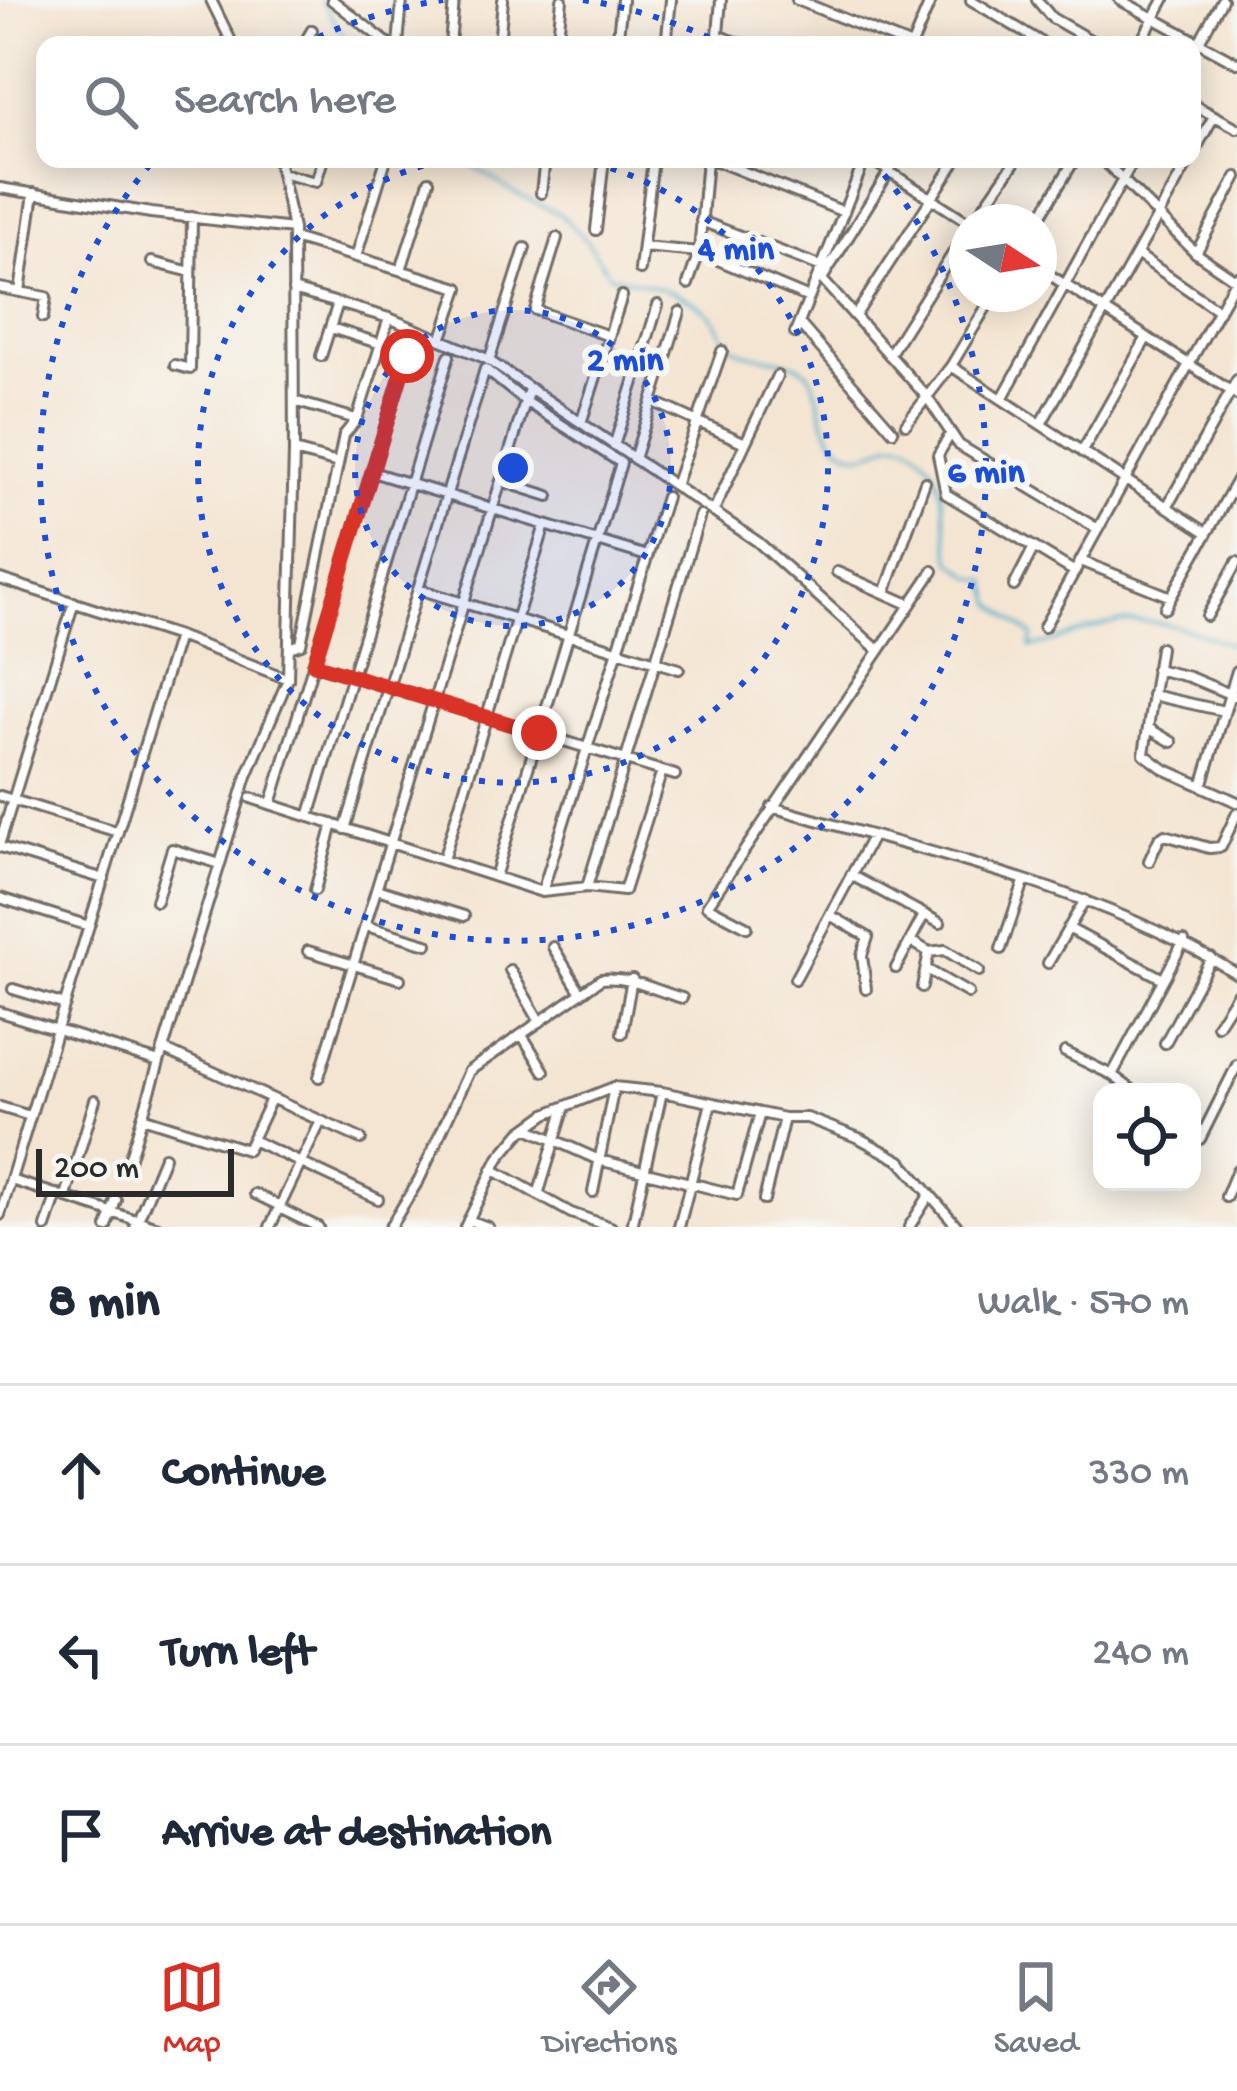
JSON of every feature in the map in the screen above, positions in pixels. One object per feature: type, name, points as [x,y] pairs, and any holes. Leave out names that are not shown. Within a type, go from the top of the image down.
[{"type":"street","points":[[212,0],[229,36]]},
{"type":"street","points":[[332,0],[382,36]]},
{"type":"street","points":[[396,36],[402,0]]},
{"type":"street","points":[[451,36],[454,0]]},
{"type":"street","points":[[500,36],[503,0]]},
{"type":"street","points":[[558,36],[562,0]]},
{"type":"street","points":[[618,36],[622,0]]},
{"type":"street","points":[[667,36],[671,0]]},
{"type":"street","points":[[717,36],[721,0]]},
{"type":"street","points":[[797,0],[887,36]]},
{"type":"street","points":[[914,36],[931,0]]},
{"type":"street","points":[[971,0],[1031,36]]},
{"type":"street","points":[[1037,0],[1052,18],[1083,36]]},
{"type":"street","points":[[1120,0],[1187,36]]},
{"type":"street","points":[[1140,0],[1150,16]]},
{"type":"street","points":[[1142,36],[1150,16],[1164,0]]},
{"type":"street","points":[[1201,37],[1222,0]]},
{"type":"street","points":[[308,36],[312,30]]},
{"type":"street","points":[[1201,44],[1237,63]]},
{"type":"street","points":[[1201,109],[1237,128]]},
{"type":"street","points":[[1201,140],[1214,116]]},
{"type":"street","points":[[126,1170],[248,776],[288,679],[292,647],[293,233],[280,168]]},
{"type":"street","points":[[281,173],[316,182],[320,168]]},
{"type":"street","points":[[356,256],[383,168]]},
{"type":"street","points":[[541,193],[544,168]]},
{"type":"street","points":[[596,230],[603,168]]},
{"type":"street","points":[[640,270],[652,168]]},
{"type":"street","points":[[688,284],[699,252],[709,168]]},
{"type":"street","points":[[733,168],[844,212]]},
{"type":"street","points":[[794,333],[864,168]]},
{"type":"street","points":[[884,168],[949,211]]},
{"type":"street","points":[[821,274],[891,168]]},
{"type":"street","points":[[855,316],[951,168]]},
{"type":"street","points":[[984,204],[1010,168]]},
{"type":"street","points":[[1048,204],[1070,168]]},
{"type":"street","points":[[1044,627],[1236,280],[1196,253],[1111,168]]},
{"type":"street","points":[[1002,399],[1129,168]]},
{"type":"street","points":[[1041,425],[1185,168]]},
{"type":"street","points":[[1196,253],[1237,177]]},
{"type":"street","points":[[401,270],[429,181]]},
{"type":"street","points":[[0,188],[293,233],[459,288],[441,340]]},
{"type":"street","points":[[20,292],[34,193]]},
{"type":"street","points":[[175,365],[190,369],[192,217]]},
{"type":"street","points":[[701,221],[821,274],[927,397],[959,445],[1098,530]]},
{"type":"street","points":[[557,238],[535,310],[609,336]]},
{"type":"street","points":[[643,247],[699,252],[809,298]]},
{"type":"street","points":[[489,361],[525,248]]},
{"type":"street","points":[[1138,255],[1219,310]]},
{"type":"street","points":[[889,355],[949,258]]},
{"type":"street","points":[[152,262],[191,272]]},
{"type":"street","points":[[1057,279],[1234,393]]},
{"type":"street","points":[[0,288],[46,297],[43,317]]},
{"type":"street","points":[[293,290],[389,317],[489,361],[758,542],[877,649]]},
{"type":"street","points":[[581,424],[622,296]]},
{"type":"street","points":[[321,356],[338,303]]},
{"type":"street","points":[[614,446],[658,305]]},
{"type":"street","points":[[906,424],[951,366],[983,312]]},
{"type":"street","points":[[634,459],[680,313]]},
{"type":"street","points":[[292,647],[302,644],[344,435],[357,419],[389,317]]},
{"type":"street","points":[[799,323],[893,431]]},
{"type":"street","points":[[330,328],[381,344]]},
{"type":"street","points":[[1082,452],[1147,337]]},
{"type":"street","points":[[674,486],[722,351]]},
{"type":"street","points":[[271,805],[407,356]]},
{"type":"street","points":[[309,817],[449,356]]},
{"type":"street","points":[[951,366],[1207,533]]},
{"type":"street","points":[[345,829],[485,369],[621,463],[495,877]]},
{"type":"street","points":[[713,512],[777,376]]},
{"type":"street","points":[[1167,507],[1234,393],[1237,380]]},
{"type":"street","points":[[320,1077],[529,388]]},
{"type":"street","points":[[294,401],[357,419]]},
{"type":"street","points":[[652,401],[745,443]]},
{"type":"street","points":[[951,433],[938,455],[946,494],[1075,572]]},
{"type":"street","points":[[294,452],[338,464]]},
{"type":"street","points":[[372,472],[647,556]]},
{"type":"street","points":[[1165,608],[1237,480]]},
{"type":"street","points":[[501,481],[549,496]]},
{"type":"street","points":[[886,593],[925,482]]},
{"type":"street","points":[[542,892],[666,497]]},
{"type":"street","points":[[587,887],[700,515]]},
{"type":"street","points":[[443,860],[545,525]]},
{"type":"street","points":[[1014,586],[1034,547]]},
{"type":"street","points":[[1081,561],[1171,597]]},
{"type":"street","points":[[1207,616],[1237,562]]},
{"type":"street","points":[[747,928],[707,906],[933,571]]},
{"type":"street","points":[[837,572],[909,604]]},
{"type":"street","points":[[0,579],[178,636],[288,679]]},
{"type":"street","points":[[418,589],[679,668]]},
{"type":"street","points":[[74,602],[0,845],[104,879]]},
{"type":"street","points":[[0,1215],[178,636]]},
{"type":"street","points":[[1160,648],[1147,758],[1237,802]]},
{"type":"street","points":[[314,664],[675,775]]},
{"type":"street","points":[[1156,669],[1232,695]]},
{"type":"street","points":[[1202,786],[1237,671]]},
{"type":"street","points":[[1153,695],[1224,711]]},
{"type":"street","points":[[1148,728],[1172,742]]},
{"type":"street","points":[[251,798],[542,892],[587,887],[624,891],[662,771]]},
{"type":"street","points":[[0,796],[118,832]]},
{"type":"street","points":[[772,807],[1085,900],[1184,941],[1237,974]]},
{"type":"street","points":[[1149,861],[1165,835],[1221,847],[1237,813]]},
{"type":"street","points":[[315,890],[333,824]]},
{"type":"street","points":[[795,979],[872,837]]},
{"type":"street","points":[[156,901],[172,849],[220,864]]},
{"type":"street","points":[[851,875],[940,923]]},
{"type":"street","points":[[1001,949],[1024,882]]},
{"type":"street","points":[[377,889],[464,916]]},
{"type":"street","points":[[0,898],[89,926]]},
{"type":"street","points":[[1048,962],[1085,900]]},
{"type":"street","points":[[830,915],[868,937],[862,955],[866,989]]},
{"type":"street","points":[[896,968],[924,915]]},
{"type":"street","points":[[365,926],[427,944]]},
{"type":"street","points":[[1068,928],[1163,979]]},
{"type":"street","points":[[910,941],[929,952],[945,950],[979,971]]},
{"type":"street","points":[[1112,1075],[1184,941]]},
{"type":"street","points":[[554,947],[581,993]]},
{"type":"street","points":[[308,951],[400,979]]},
{"type":"street","points":[[922,986],[929,952]]},
{"type":"street","points":[[1165,1043],[1211,958]]},
{"type":"street","points":[[926,969],[968,993]]},
{"type":"street","points":[[510,970],[540,1022]]},
{"type":"street","points":[[390,1227],[420,1178],[469,1071],[602,979],[632,979],[682,998]]},
{"type":"street","points":[[622,1034],[632,979]]},
{"type":"street","points":[[14,989],[65,1005]]},
{"type":"street","points":[[1217,1025],[1237,994]]},
{"type":"street","points":[[0,1012],[159,1062]]},
{"type":"street","points":[[522,1035],[544,1071]]},
{"type":"street","points":[[164,1049],[362,1139]]},
{"type":"street","points":[[1065,1052],[1123,1083]]},
{"type":"street","points":[[1201,1137],[1237,1065]]},
{"type":"street","points":[[593,1192],[614,1087]]},
{"type":"street","points":[[488,1227],[466,1223],[492,1169],[526,1128],[546,1114],[614,1087],[662,1092],[784,1118],[807,1118],[859,1138],[901,1162],[958,1227]]},
{"type":"street","points":[[632,1227],[662,1092]]},
{"type":"street","points":[[142,1117],[248,1150],[272,1098]]},
{"type":"street","points":[[46,1227],[95,1100]]},
{"type":"street","points":[[679,1227],[711,1103]]},
{"type":"street","points":[[0,1107],[30,1116]]},
{"type":"street","points":[[538,1195],[564,1109]]},
{"type":"street","points":[[526,1128],[599,1160],[736,1196],[760,1113]]},
{"type":"street","points":[[764,1200],[784,1118]]},
{"type":"street","points":[[270,1227],[321,1121]]},
{"type":"street","points":[[252,1140],[378,1199]]},
{"type":"street","points":[[137,1222],[164,1157]]},
{"type":"street","points":[[492,1169],[571,1213],[611,1227]]},
{"type":"street","points":[[1226,1197],[1237,1170]]},
{"type":"street","points":[[11,1180],[114,1205],[137,1222],[158,1227]]},
{"type":"street","points":[[255,1194],[318,1227]]},
{"type":"street","points":[[909,1227],[930,1194]]},
{"type":"street","points":[[107,1227],[114,1205]]},
{"type":"waterway","points":[[321,0],[344,36]]},
{"type":"waterway","points":[[476,168],[560,214],[586,240],[610,275],[690,300],[711,316],[732,346],[802,368],[814,384],[827,428],[842,447],[865,454],[894,443],[916,449],[939,484],[952,561],[973,577],[988,581],[993,603],[1033,636],[1030,647],[1104,625],[1138,621],[1189,630],[1237,647]]},
{"type":"route","points":[[407,356],[314,664],[539,733]]}]
